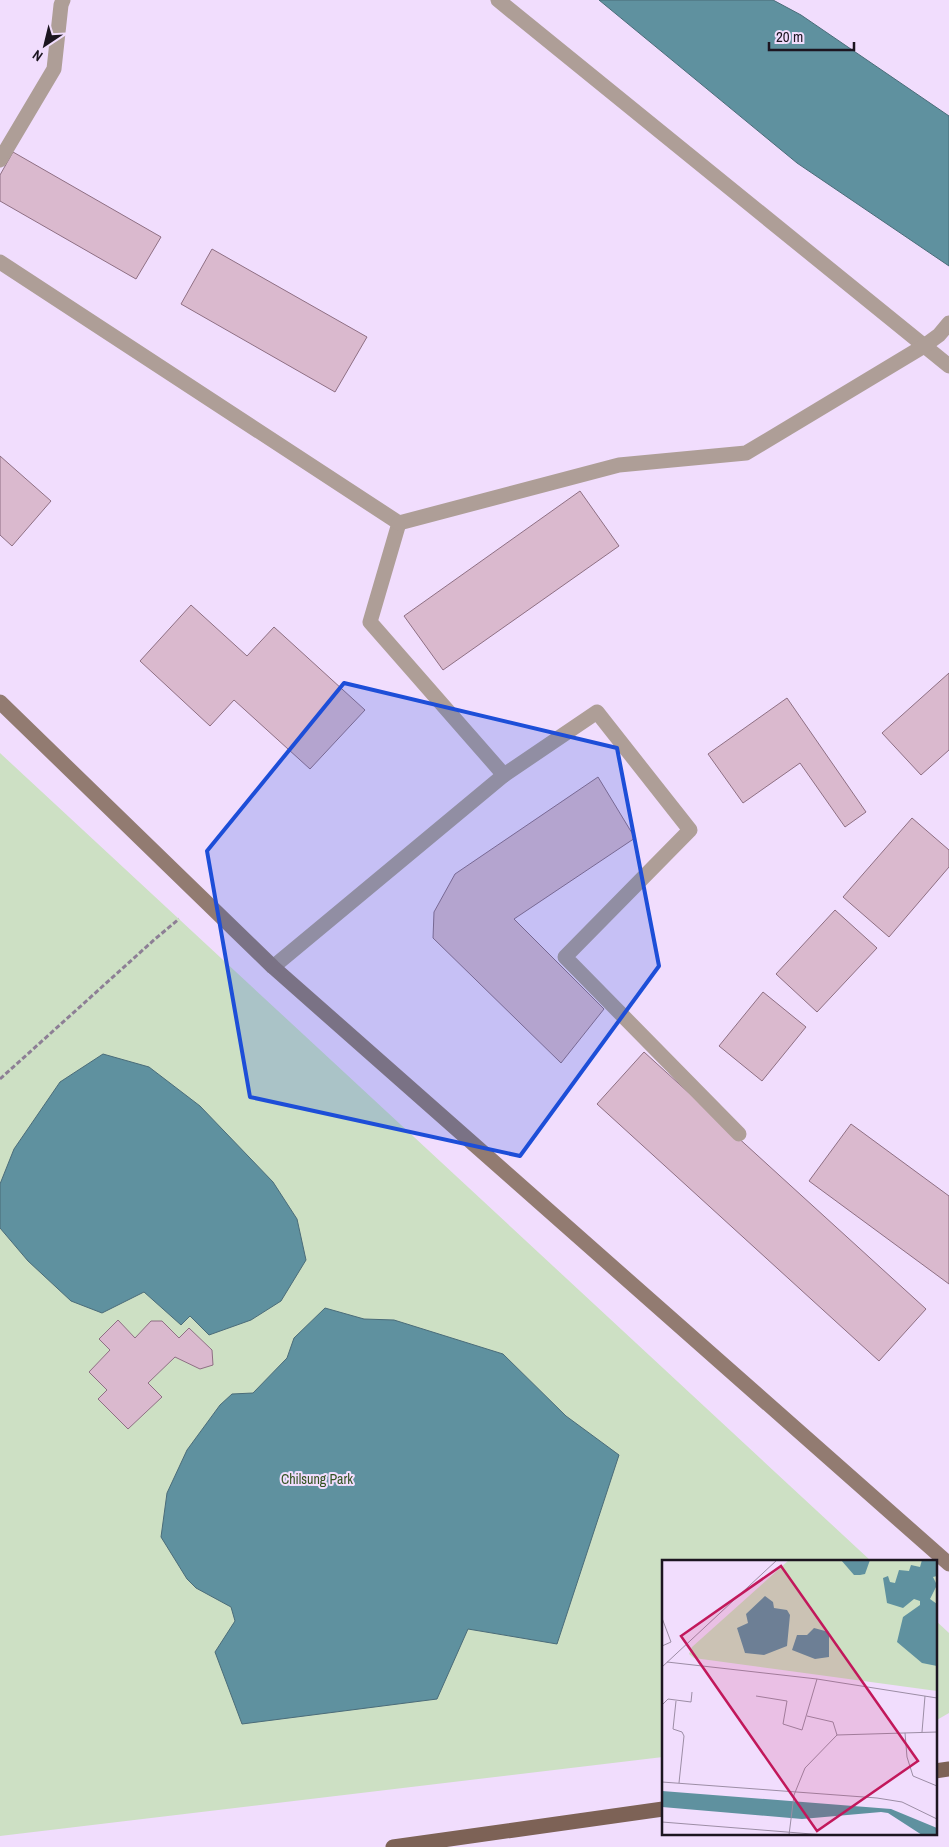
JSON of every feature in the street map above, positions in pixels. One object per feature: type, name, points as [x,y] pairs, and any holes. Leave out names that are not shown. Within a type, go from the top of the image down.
[{"type":"main road","points":[[936,1770],[949,1769]]},
{"type":"main road","points":[[393,1847],[662,1809]]},
{"type":"street","points":[[0,160],[54,69],[63,0]]},
{"type":"street","points":[[498,0],[949,366]]},
{"type":"street","points":[[0,262],[399,523],[619,464],[746,453],[924,346],[949,323]]},
{"type":"street","points":[[399,523],[370,622],[504,775]]},
{"type":"street","points":[[0,702],[273,967],[949,1564]]},
{"type":"street","points":[[273,967],[504,775],[597,712],[690,830],[565,957],[739,1134]]},
{"type":"path","points":[[0,1079],[179,919]]},
{"type":"highlighted area","points":[[344,683],[617,748],[659,966],[520,1156],[250,1097],[207,851]]},
{"type":"green space","name":"Chilsung Park","points":[[0,753],[870,1560],[662,1560],[662,1757],[0,1836]]},
{"type":"green space","points":[[936,1621],[949,1633],[949,1713],[936,1720]]},
{"type":"shaded area","points":[[599,0],[773,0],[801,15],[949,116],[949,266],[797,163]]},
{"type":"shaded area","points":[[103,1054],[149,1067],[200,1106],[273,1182],[297,1219],[306,1260],[281,1301],[251,1320],[209,1335],[190,1316],[181,1325],[144,1292],[102,1313],[71,1301],[28,1261],[0,1228],[0,1184],[14,1149],[60,1082]]},
{"type":"shaded area","points":[[325,1308],[364,1319],[394,1320],[503,1354],[566,1416],[619,1455],[557,1644],[468,1629],[437,1699],[242,1724],[215,1652],[235,1621],[231,1607],[196,1588],[187,1579],[161,1537],[167,1493],[187,1450],[220,1405],[232,1394],[253,1393],[287,1358],[294,1338]]},
{"type":"building","points":[[13,152],[161,237],[136,279],[0,201],[0,175]]},
{"type":"building","points":[[212,249],[367,337],[335,392],[181,304]]},
{"type":"building","points":[[0,456],[51,501],[12,546],[0,535]]},
{"type":"building","points":[[580,491],[619,546],[443,670],[404,616]]},
{"type":"building","points":[[191,605],[247,656],[274,627],[365,710],[310,769],[234,700],[210,726],[140,661]]},
{"type":"building","points":[[949,673],[949,750],[921,775],[882,733]]},
{"type":"building","points":[[787,698],[866,812],[845,827],[800,763],[743,803],[708,754]]},
{"type":"building","points":[[598,777],[635,838],[514,919],[604,1009],[561,1063],[433,938],[434,912],[455,874]]},
{"type":"building","points":[[912,818],[949,850],[949,867],[889,937],[843,897]]},
{"type":"building","points":[[835,910],[877,948],[817,1012],[776,974]]},
{"type":"building","points":[[763,992],[806,1027],[762,1081],[719,1046]]},
{"type":"building","points":[[644,1052],[926,1309],[879,1361],[597,1104]]},
{"type":"building","points":[[851,1124],[949,1196],[949,1284],[809,1181]]},
{"type":"building","points":[[118,1320],[135,1338],[151,1321],[162,1321],[179,1338],[189,1328],[212,1350],[213,1365],[200,1369],[175,1357],[148,1383],[162,1397],[128,1429],[98,1399],[107,1390],[89,1372],[110,1350],[99,1339]]}]
